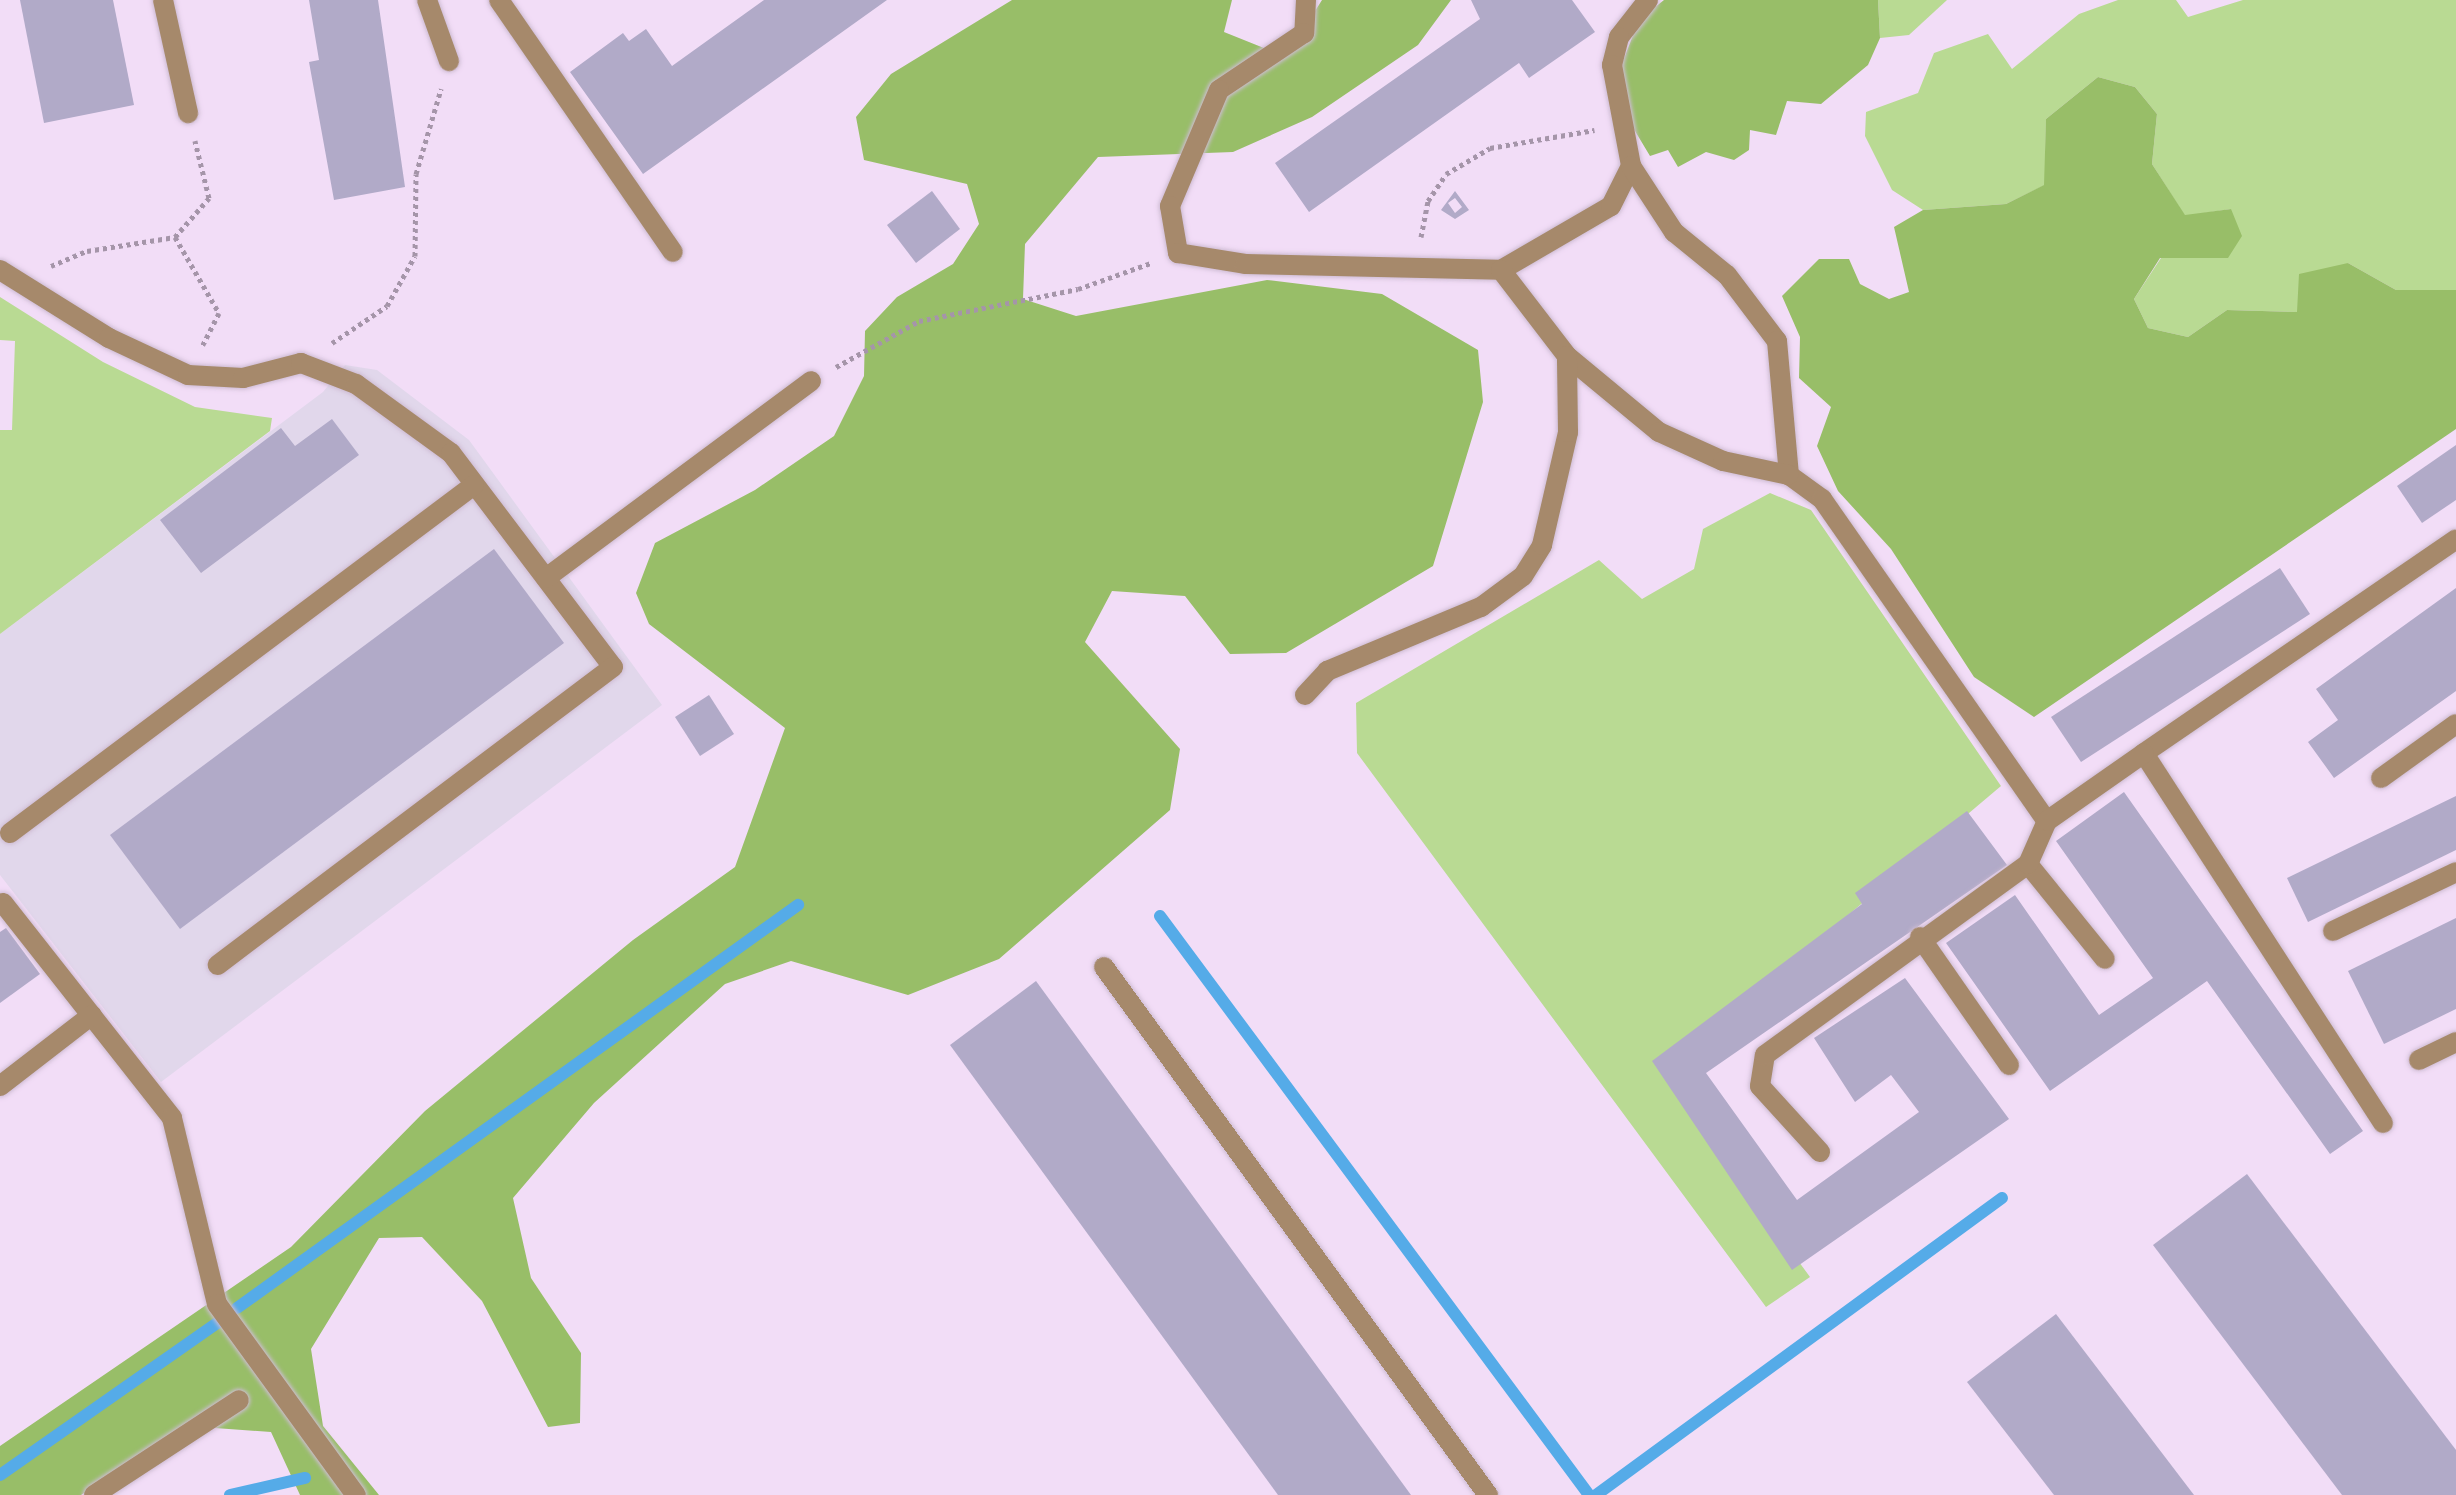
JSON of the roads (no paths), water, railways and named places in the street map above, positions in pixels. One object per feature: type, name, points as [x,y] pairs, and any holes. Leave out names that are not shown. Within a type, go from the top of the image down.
[{"type":"street","points":[[163,0],[188,113]]},
{"type":"street","points":[[427,0],[449,61]]},
{"type":"street","points":[[499,0],[673,252]]},
{"type":"street","points":[[1306,0],[1304,33],[1219,90],[1170,206],[1178,253],[1245,264],[1501,270],[1611,206],[1631,166]]},
{"type":"street","points":[[1648,0],[1619,37],[1612,65],[1617,119],[1631,166],[1674,232],[1727,275],[1777,341],[1789,475]]},
{"type":"street","points":[[1501,270],[1567,356],[1659,432],[1723,461],[1789,475],[1822,499],[2047,821]]},
{"type":"street","points":[[8,275],[109,338],[188,375],[243,378],[301,363],[356,384],[451,453],[613,667],[218,965]]},
{"type":"street","points":[[1305,695],[1327,671],[1481,607],[1523,576],[1542,545],[1568,432],[1567,356]]},
{"type":"street","points":[[546,578],[811,381]]},
{"type":"street","points":[[10,833],[474,485]]},
{"type":"street","points":[[1820,1152],[1760,1086],[1765,1055],[1920,937],[2028,864],[2047,821],[2456,539]]},
{"type":"street","points":[[2381,778],[2456,724]]},
{"type":"street","points":[[2144,753],[2383,1123]]},
{"type":"street","points":[[2028,864],[2105,959]]},
{"type":"street","points":[[2333,931],[2456,872]]},
{"type":"street","points":[[3,903],[172,1118],[217,1304],[356,1495]]},
{"type":"street","points":[[1920,937],[2009,1065]]},
{"type":"street","points":[[1104,967],[1488,1495]]},
{"type":"street","points":[[0,1086],[92,1015]]},
{"type":"street","points":[[2419,1060],[2456,1042]]},
{"type":"street","points":[[94,1495],[239,1400]]},
{"type":"waterway","points":[[237,1308],[798,905]]},
{"type":"waterway","points":[[1160,916],[1589,1495]]},
{"type":"waterway","points":[[1596,1495],[2002,1198]]},
{"type":"waterway","points":[[0,1475],[216,1324]]},
{"type":"waterway","points":[[230,1495],[305,1478]]}]
